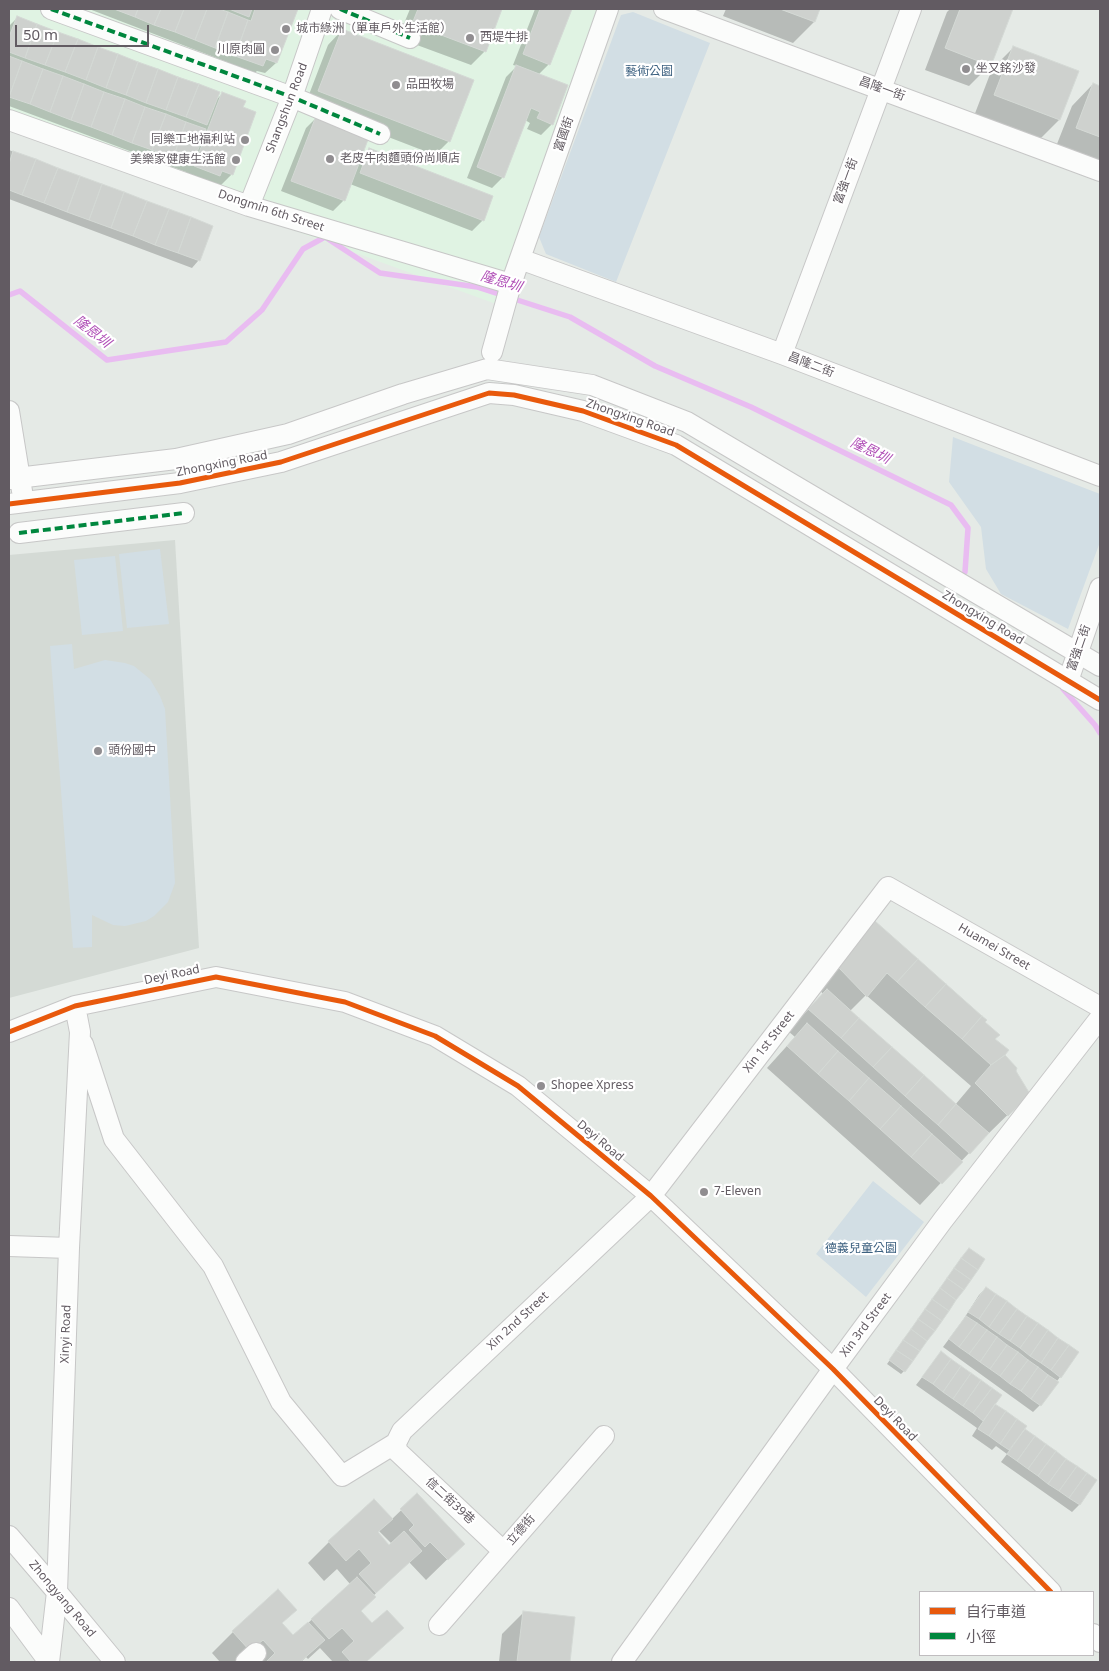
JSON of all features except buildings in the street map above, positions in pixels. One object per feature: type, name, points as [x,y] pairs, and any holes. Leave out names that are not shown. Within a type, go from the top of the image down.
[{"type":"street","points":[[51,9],[292,97],[380,134]]},
{"type":"street","name":"Shangshun Road","points":[[249,206],[292,97],[322,9]]},
{"type":"street","points":[[340,9],[410,38]]},
{"type":"street","name":"富國街","points":[[520,259],[608,9]]},
{"type":"street","name":"昌隆一街","points":[[664,9],[1100,171]]},
{"type":"street","name":"富強一街","points":[[782,354],[911,9]]},
{"type":"street","name":"Dongmin 6th Street","points":[[9,120],[249,206],[511,287]]},
{"type":"street","points":[[492,352],[520,259]]},
{"type":"street","name":"昌隆二街","points":[[520,259],[782,354],[1100,476]]},
{"type":"street","name":"Zhongxing Road","points":[[14,478],[176,459],[288,434],[403,394],[487,369],[592,386],[687,422],[1100,666]]},
{"type":"street","name":"Zhongxing Road","points":[[16,503],[180,483],[281,462],[489,393],[514,395],[583,411],[676,444],[1100,700]]},
{"type":"street","points":[[9,411],[16,503]]},
{"type":"street","points":[[18,533],[184,513]]},
{"type":"street","name":"富強二街","points":[[1068,680],[1076,652],[1100,588]]},
{"type":"street","name":"Huamei Street","points":[[888,887],[1100,1007]]},
{"type":"street","name":"Xin 1st Street","points":[[651,1196],[888,887]]},
{"type":"street","name":"Deyi Road","points":[[9,1032],[75,1006],[216,977],[345,1002],[435,1036],[518,1086],[651,1196],[833,1369],[1051,1591]]},
{"type":"street","name":"Xinyi Road","points":[[49,1662],[57,1592],[69,1248],[80,1032],[75,1006]]},
{"type":"street","name":"Xin 3rd Street","points":[[622,1662],[943,1220],[1100,1018]]},
{"type":"street","points":[[80,1032],[114,1139],[213,1266],[282,1402],[342,1476],[397,1447]]},
{"type":"street","name":"Xin 2nd Street","points":[[397,1447],[402,1431],[651,1196]]},
{"type":"street","points":[[9,1246],[69,1248]]},
{"type":"street","name":"立德街","points":[[439,1625],[604,1436]]},
{"type":"street","name":"信二街39巷","points":[[397,1447],[503,1551]]},
{"type":"street","name":"Zhongyang Road","points":[[9,1536],[114,1662]]},
{"type":"street","points":[[9,1608],[49,1662]]},
{"type":"shaded area","points":[[9,9],[613,9],[507,308],[9,127]]},
{"type":"shaded area","name":"頭份國中","points":[[175,540],[199,948],[9,998],[9,555]]},
{"type":"green space","name":"藝術公園","points":[[633,12],[710,43],[616,282],[546,254],[539,237],[621,15]]},
{"type":"green space","points":[[953,437],[1100,494],[1100,542],[1068,629],[1001,594],[986,569],[981,527],[949,482]]},
{"type":"green space","points":[[160,549],[169,624],[127,628],[119,554]]},
{"type":"green space","points":[[115,556],[123,631],[82,635],[74,560]]},
{"type":"green space","points":[[72,644],[74,669],[105,660],[125,663],[134,666],[150,679],[160,696],[165,709],[175,883],[168,902],[146,921],[125,926],[113,925],[92,915],[92,947],[73,948],[50,646]]},
{"type":"green space","name":"德義兒童公園","points":[[873,1181],[924,1222],[866,1297],[816,1254]]},
{"type":"waterway","name":"隆恩圳","points":[[9,295],[20,291],[107,360],[226,342],[262,310],[303,249],[325,237],[380,273],[477,287],[570,317],[655,366],[751,407],[951,505],[968,528],[965,572]]},
{"type":"waterway","name":"隆恩圳","points":[[1063,689],[1100,733]]},
{"type":"marked path","points":[[51,9],[292,97],[380,134]]},
{"type":"marked path","points":[[340,9],[410,38]]},
{"type":"marked path","points":[[19,533],[184,513]]},
{"type":"cycle path","points":[[9,504],[180,483],[281,462],[489,393],[514,395],[583,411],[676,445],[1100,700]]},
{"type":"cycle path","points":[[9,1032],[75,1006],[216,977],[345,1002],[435,1036],[518,1086],[651,1196],[833,1369],[1050,1591]]},
{"type":"place","name":"城市綠洲（單車戶外生活館）","points":[[286,29]]},
{"type":"place","name":"西堤牛排","points":[[470,38]]},
{"type":"place","name":"川原肉圓","points":[[275,50]]},
{"type":"place","name":"坐又銘沙發","points":[[966,69]]},
{"type":"place","name":"品田牧場","points":[[396,85]]},
{"type":"place","name":"同樂工地福利站","points":[[245,140]]},
{"type":"place","name":"老皮牛肉麵頭份尚順店","points":[[330,159]]},
{"type":"place","name":"美樂家健康生活館","points":[[236,160]]},
{"type":"place","name":"頭份國中","points":[[98,751]]},
{"type":"place","name":"Shopee Xpress","points":[[541,1086]]},
{"type":"place","name":"7-Eleven","points":[[704,1192]]}]
